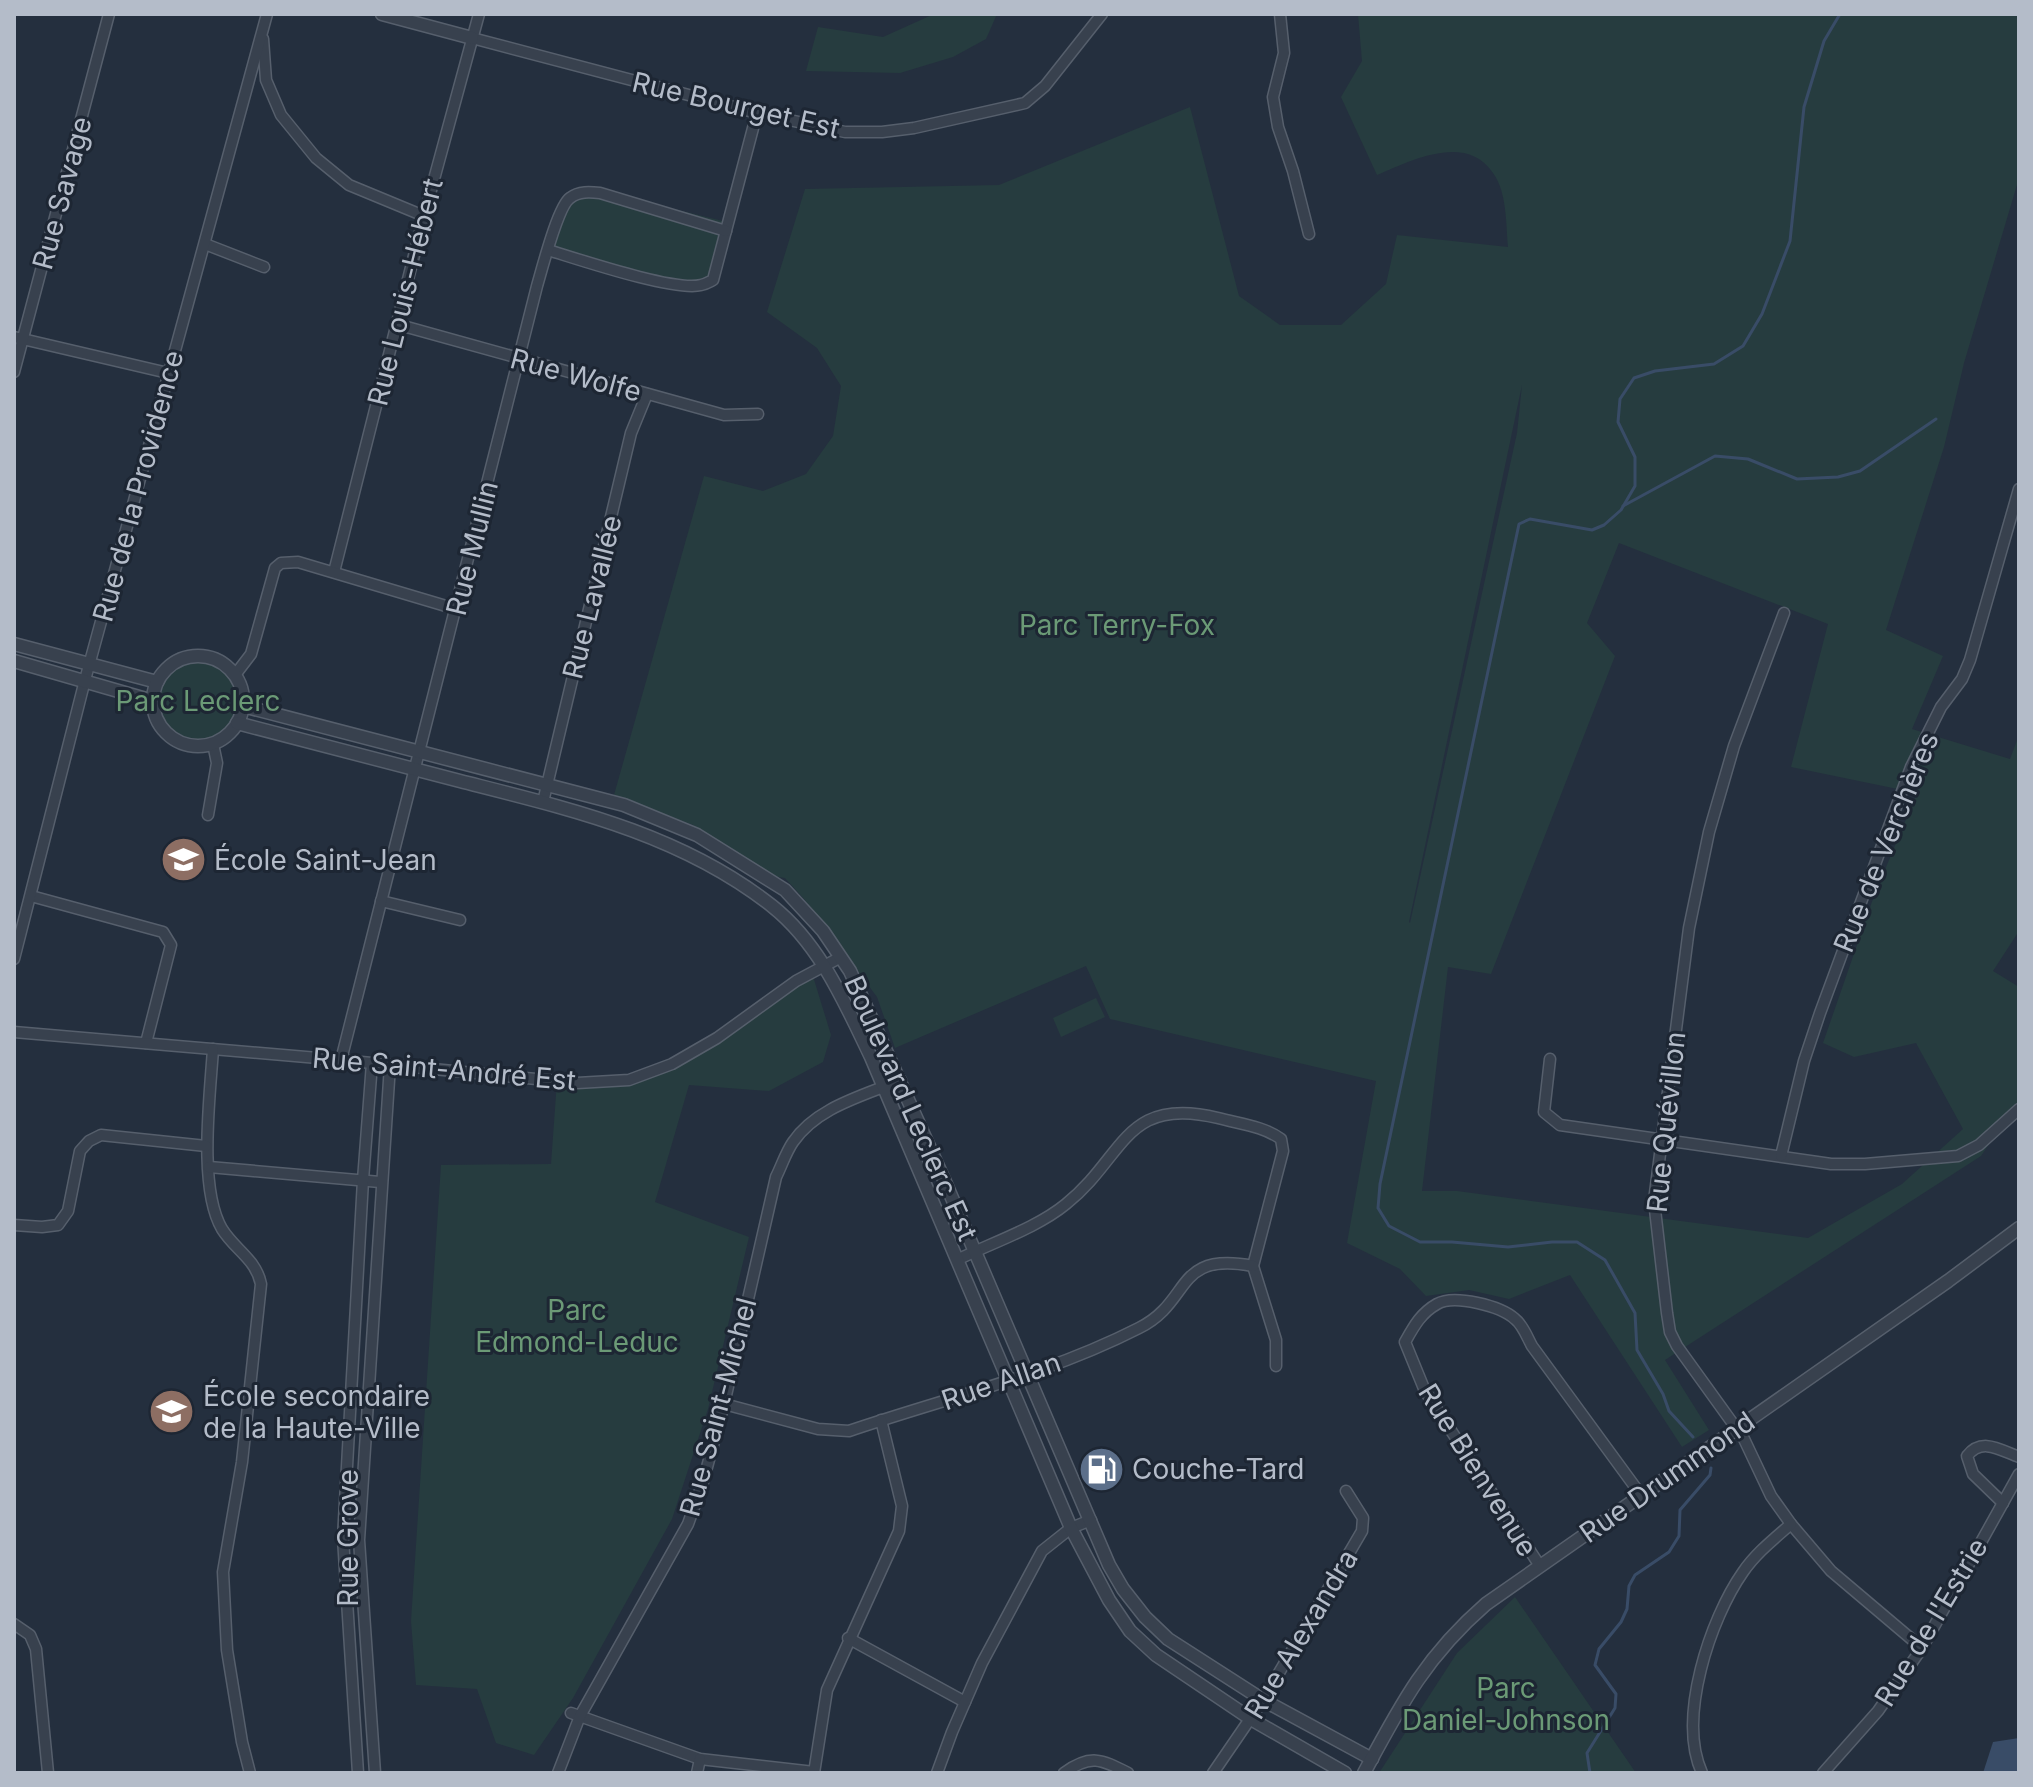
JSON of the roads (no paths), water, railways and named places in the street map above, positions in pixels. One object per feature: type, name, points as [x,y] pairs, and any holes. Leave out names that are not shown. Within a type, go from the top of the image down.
[{"type":"street","name":"Rue Savage","points":[[14,372],[18,338],[109,14]]},
{"type":"street","name":"Rue de la Providence","points":[[14,959],[85,680],[267,14]]},
{"type":"street","name":"Rue Bourget Est","points":[[382,14],[757,113],[845,132],[882,132],[1025,103],[1045,86],[1102,14]]},
{"type":"street","name":"Rue Louis-Hébert","points":[[334,572],[424,216],[479,14]]},
{"type":"street","points":[[1280,14],[1284,53],[1273,97],[1278,127],[1309,234]]},
{"type":"street","points":[[263,30],[266,80],[281,115],[316,158],[349,185],[424,216]]},
{"type":"street","points":[[548,250],[634,275],[700,286],[713,280],[757,113]]},
{"type":"street","name":"Rue Mullin","points":[[341,1060],[548,250],[565,202],[584,192],[600,193],[726,231]]},
{"type":"street","points":[[205,244],[264,267]]},
{"type":"street","name":"Rue Wolfe","points":[[396,324],[724,415],[758,414]]},
{"type":"street","points":[[18,338],[168,373]]},
{"type":"street","name":"Rue Lavallée","points":[[543,802],[631,433],[647,394]]},
{"type":"street","name":"Rue de Verchères","points":[[1781,1156],[1804,1061],[1825,998],[1911,767],[1941,707],[1962,679],[1970,660],[2019,489]]},
{"type":"street","points":[[235,675],[251,654],[275,568],[281,563],[298,562],[456,609]]},
{"type":"street","name":"Rue Quévillon","points":[[1784,613],[1734,746],[1709,832],[1689,928],[1654,1201],[1670,1332],[1744,1439],[1771,1496],[1791,1524],[1831,1571],[1922,1648]]},
{"type":"street","points":[[14,644],[157,682]]},
{"type":"street","points":[[200,656],[213,659],[235,675],[243,706],[230,733],[213,744],[196,746],[175,740],[159,724],[153,701],[157,682],[179,660],[200,656]]},
{"type":"street","points":[[14,661],[153,701]]},
{"type":"street","name":"Boulevard Leclerc Est","points":[[243,706],[624,805],[697,835],[785,890],[823,931],[850,971],[901,1080],[1109,1565],[1123,1589],[1168,1639],[1263,1700],[1372,1759]]},
{"type":"street","name":"Boulevard Leclerc Est","points":[[237,723],[622,824],[692,854],[773,907],[809,945],[834,981],[885,1086],[1071,1528],[1098,1582],[1130,1631],[1156,1655],[1251,1719],[1345,1773]]},
{"type":"street","points":[[208,815],[217,763],[213,744]]},
{"type":"street","points":[[622,824],[624,805]]},
{"type":"street","points":[[31,896],[163,932],[171,945],[146,1043]]},
{"type":"street","points":[[381,901],[460,920]]},
{"type":"street","name":"Rue Saint-André Est","points":[[14,1032],[577,1083],[629,1080],[672,1064],[717,1038],[796,981],[841,957]]},
{"type":"street","points":[[213,1049],[206,1146],[214,1208],[223,1229],[258,1270],[261,1284],[242,1462],[223,1572],[227,1650],[250,1773]]},
{"type":"street","points":[[1550,1059],[1544,1112],[1560,1125],[1831,1164],[1958,1156],[1979,1145],[2019,1109]]},
{"type":"street","name":"Rue Grove","points":[[358,1773],[343,1538],[372,1063]]},
{"type":"street","name":"Rue Grove","points":[[375,1773],[359,1540],[390,1065]]},
{"type":"street","name":"Rue Saint-Michel","points":[[558,1773],[575,1714],[688,1524],[724,1404],[776,1177],[792,1143],[811,1122],[831,1109],[901,1080]]},
{"type":"street","points":[[957,1260],[1052,1214],[1066,1204],[1132,1130],[1156,1116],[1192,1112],[1269,1131],[1281,1139],[1283,1151],[1253,1266],[1276,1340],[1276,1366]]},
{"type":"street","points":[[14,1225],[58,1225],[71,1202],[80,1151],[89,1141],[101,1135],[206,1146]]},
{"type":"street","points":[[209,1167],[380,1182]]},
{"type":"street","name":"Rue Drummond","points":[[1364,1773],[1428,1662],[1455,1631],[1486,1604],[2019,1228]]},
{"type":"street","name":"Rue Allan","points":[[724,1404],[832,1432],[849,1431],[1027,1376],[1141,1327],[1162,1313],[1191,1275],[1207,1265],[1227,1261],[1253,1266]]},
{"type":"street","name":"Rue Bienvenue","points":[[1540,1566],[1425,1391],[1405,1342],[1418,1318],[1439,1302],[1459,1301],[1499,1308],[1518,1320],[1532,1346],[1641,1495]]},
{"type":"street","points":[[575,1714],[700,1759],[814,1773],[827,1690],[899,1531],[902,1506],[881,1420]]},
{"type":"street","points":[[2003,1503],[1973,1474],[1967,1456],[1975,1448],[1985,1445],[2019,1457]]},
{"type":"street","name":"Rue de l'Estrie","points":[[1823,1773],[1878,1711],[1922,1648],[2019,1474]]},
{"type":"street","name":"Rue Alexandra","points":[[1213,1773],[1263,1700],[1362,1531],[1363,1518],[1346,1491]]},
{"type":"street","points":[[937,1773],[982,1663],[1042,1551],[1071,1528],[1091,1520]]},
{"type":"street","points":[[1702,1773],[1693,1737],[1695,1706],[1712,1629],[1742,1573],[1756,1555],[1791,1524]]},
{"type":"street","points":[[14,1624],[30,1635],[36,1649],[48,1773]]},
{"type":"street","points":[[848,1638],[965,1702]]},
{"type":"street","points":[[697,1773],[700,1759]]},
{"type":"street","points":[[1064,1773],[1082,1761],[1107,1762],[1128,1773]]},
{"type":"water","points":[[2019,1738],[2019,1773],[1983,1773],[1993,1742]]},
{"type":"waterway","points":[[1693,1437],[1669,1411],[1663,1394],[1637,1350],[1635,1313],[1605,1260],[1577,1242],[1508,1247],[1420,1242],[1389,1226],[1378,1208],[1380,1184],[1519,524],[1530,519],[1592,530],[1604,525],[1621,510],[1635,486],[1635,457],[1618,422],[1620,399],[1634,378],[1655,371],[1714,364],[1743,346],[1762,314],[1790,241],[1804,107],[1824,41],[1840,14]]},
{"type":"waterway","points":[[1623,506],[1715,456],[1748,459],[1797,479],[1838,477],[1860,471],[1936,419]]},
{"type":"waterway","points":[[1590,1773],[1587,1753],[1615,1708],[1616,1694],[1595,1665],[1599,1649],[1621,1622],[1627,1609],[1629,1586],[1635,1575],[1669,1552],[1679,1536],[1680,1510],[1710,1475],[1711,1468]]},
{"type":"place","name":"École Saint-Jean","points":[[183,860]]},
{"type":"place","name":"École secondaire de la Haute-Ville","points":[[172,1412]]},
{"type":"place","name":"Couche-Tard","points":[[1101,1469]]},
{"type":"park label","name":"Parc Terry-Fox","points":[[1117,625]]},
{"type":"park label","name":"Parc Leclerc","points":[[198,701]]},
{"type":"park label","name":"Parc Edmond-Leduc","points":[[577,1326]]},
{"type":"park label","name":"Parc Daniel-Johnson","points":[[1506,1704]]}]
